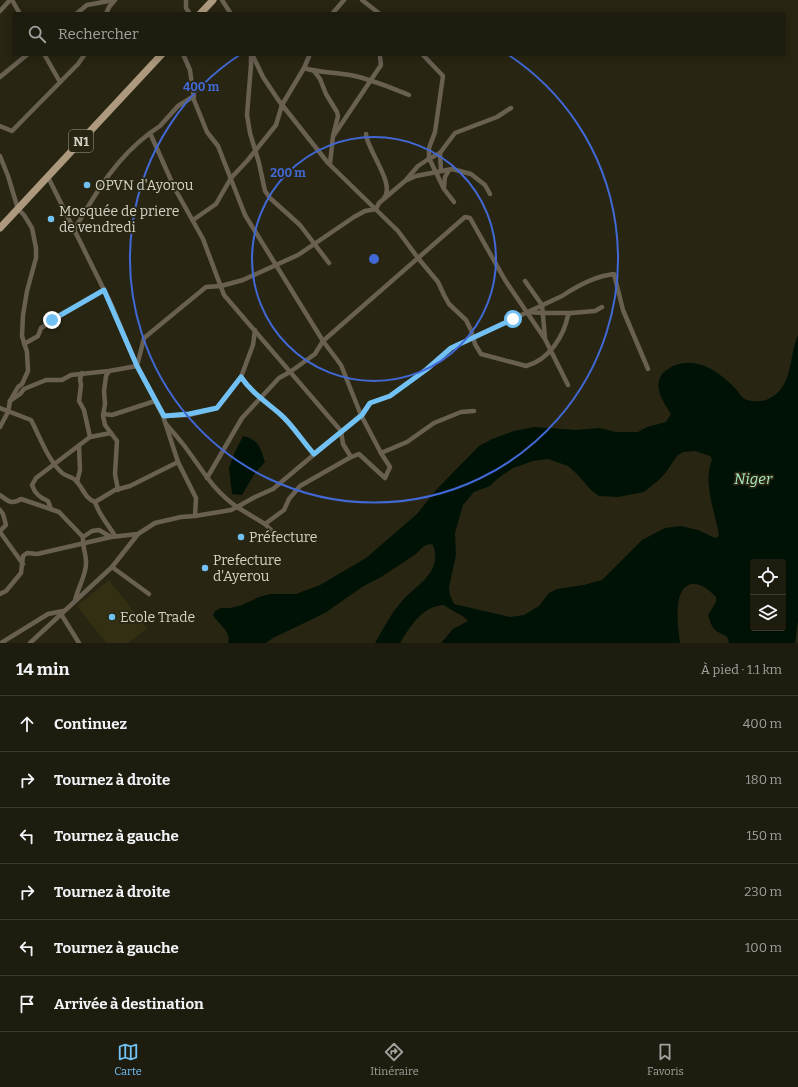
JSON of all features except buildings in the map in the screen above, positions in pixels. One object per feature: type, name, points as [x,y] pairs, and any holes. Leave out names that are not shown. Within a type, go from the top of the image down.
[{"type":"main road","points":[[202,12],[213,0]]},
{"type":"main road","name":"N1","points":[[0,228],[160,56]]},
{"type":"street","points":[[0,11],[11,0],[19,12]]},
{"type":"street","points":[[78,12],[87,5],[115,0]]},
{"type":"street","points":[[107,12],[115,0]]},
{"type":"street","points":[[186,0],[186,8],[189,12]]},
{"type":"street","points":[[222,0],[230,12]]},
{"type":"street","points":[[334,12],[344,0]]},
{"type":"street","points":[[362,0],[377,12]]},
{"type":"street","points":[[0,77],[26,56]]},
{"type":"street","points":[[45,56],[60,82]]},
{"type":"street","points":[[0,126],[12,131],[78,64],[83,56]]},
{"type":"street","points":[[184,56],[190,70],[194,96],[207,132],[218,146],[245,215],[322,341],[341,365],[362,415],[381,453],[390,467],[385,478],[359,454],[351,457],[300,486],[289,498],[284,510],[265,524]]},
{"type":"street","points":[[251,56],[252,65],[247,115],[265,191],[270,198],[300,225],[329,263]]},
{"type":"street","points":[[252,56],[263,78],[282,105],[330,164],[398,231],[438,282],[449,304],[466,320],[481,354],[526,366],[544,357],[550,351],[564,332],[568,315],[571,313]]},
{"type":"street","points":[[193,220],[216,204],[231,178],[276,125],[282,105],[304,68],[309,56]]},
{"type":"street","points":[[424,56],[443,76],[435,132],[429,148],[429,158],[432,167],[439,171]]},
{"type":"street","points":[[333,136],[381,65],[380,57]]},
{"type":"street","points":[[304,68],[371,80],[409,95]]},
{"type":"street","points":[[314,71],[320,79],[338,116],[333,136],[330,164]]},
{"type":"street","points":[[74,230],[110,172],[138,141],[160,126],[178,106],[194,96]]},
{"type":"street","points":[[379,203],[405,181],[418,166],[429,158],[440,153],[455,134],[497,117],[510,108]]},
{"type":"street","points":[[150,132],[175,189],[203,239],[224,295],[341,431],[343,444],[351,457]]},
{"type":"street","points":[[366,134],[367,141],[387,184],[386,194],[376,209]]},
{"type":"street","points":[[440,153],[439,171],[444,189],[454,202]]},
{"type":"street","points":[[0,156],[18,209],[24,215],[32,228],[36,248],[36,258],[23,315],[22,336],[27,352],[28,371],[22,384],[18,387],[10,401],[8,412],[0,427]]},
{"type":"street","points":[[405,181],[416,176],[452,169],[471,174],[486,185],[490,194]]},
{"type":"street","points":[[444,189],[444,177],[448,170]]},
{"type":"street","points":[[48,176],[104,290],[137,366],[164,416],[178,462],[196,498],[195,516]]},
{"type":"street","points":[[137,366],[144,338],[206,287],[221,286],[243,280],[298,255],[354,217],[365,211],[376,209]]},
{"type":"street","points":[[207,478],[242,418],[279,378],[315,354],[322,341],[462,218],[468,216],[505,280],[545,339],[568,385]]},
{"type":"street","points":[[30,643],[112,567],[138,534],[155,523],[181,517],[231,510],[274,489],[341,431],[362,415],[370,403],[390,396],[427,369],[451,348],[562,296],[573,288],[602,275],[614,274],[623,310],[648,369]]},
{"type":"street","points":[[525,281],[542,305],[545,339]]},
{"type":"street","points":[[24,344],[38,336],[41,328],[64,312],[104,290]]},
{"type":"street","points":[[527,312],[571,313],[595,311],[602,307]]},
{"type":"street","points":[[164,416],[189,414],[217,408],[241,377],[253,345],[255,330]]},
{"type":"street","points":[[10,401],[24,389],[46,380],[62,380],[71,375],[137,366]]},
{"type":"street","points":[[109,371],[106,376],[104,391],[105,404],[103,414],[106,425],[117,441],[115,474],[118,490]]},
{"type":"street","points":[[82,373],[80,379],[81,385],[79,401],[84,410],[90,437]]},
{"type":"street","points":[[241,377],[247,386],[260,399],[280,414],[314,454]]},
{"type":"street","points":[[103,414],[112,415],[155,400]]},
{"type":"street","points":[[0,408],[31,420],[60,471],[68,477],[74,479],[89,500],[95,502],[118,490],[151,477],[178,462]]},
{"type":"street","points":[[381,453],[407,442],[434,423],[461,412],[474,411]]},
{"type":"street","points":[[166,424],[225,499],[265,524],[274,533]]},
{"type":"street","points":[[51,509],[48,501],[41,498],[34,492],[32,485],[36,478],[90,437],[111,433]]},
{"type":"street","points":[[77,482],[80,470],[79,446]]},
{"type":"street","points":[[0,494],[9,502],[13,503],[21,499],[59,512],[83,537]]},
{"type":"street","points":[[95,502],[99,513],[108,523],[113,537]]},
{"type":"street","points":[[0,510],[3,514],[6,525],[0,531],[23,564]]},
{"type":"street","points":[[75,601],[76,593],[86,562],[82,544],[83,537],[92,531],[99,530],[113,537]]},
{"type":"street","points":[[0,594],[6,591],[22,573],[24,556],[27,553],[37,554],[113,537],[138,534]]},
{"type":"street","points":[[112,567],[149,594]]},
{"type":"street","points":[[5,642],[48,614],[62,613]]},
{"type":"street","points":[[62,613],[79,643]]},
{"type":"shaded area","name":"Ecole Trade","points":[[109,580],[147,628],[128,643],[106,643],[77,606]]},
{"type":"water","name":"Niger","points":[[798,335],[798,620],[795,643],[729,643],[724,635],[714,629],[708,615],[716,602],[716,597],[705,588],[692,584],[681,592],[679,600],[678,628],[680,643],[441,643],[453,629],[468,621],[444,605],[436,606],[423,613],[413,624],[400,643],[375,643],[398,606],[430,572],[434,564],[435,555],[433,545],[430,544],[424,546],[416,554],[381,577],[362,587],[325,613],[273,638],[266,643],[228,643],[229,639],[227,632],[213,615],[215,611],[221,608],[231,608],[242,605],[259,597],[270,594],[296,594],[320,585],[366,558],[417,514],[437,489],[479,446],[492,439],[514,431],[535,427],[576,430],[599,428],[616,432],[638,432],[647,427],[666,422],[671,414],[664,403],[658,385],[662,374],[673,366],[682,363],[699,364],[707,367],[722,376],[742,397],[747,400],[755,401],[766,400],[775,395],[786,381]],"holes":[[[695,451],[710,456],[712,459],[708,479],[719,535],[718,537],[715,538],[698,530],[681,526],[665,528],[642,540],[602,580],[584,585],[557,589],[549,593],[539,606],[524,615],[510,617],[454,604],[450,595],[449,587],[456,555],[455,533],[463,505],[474,492],[490,486],[513,468],[533,461],[548,459],[568,466],[591,490],[599,496],[618,497],[644,492],[660,479],[677,456],[683,452]]]},
{"type":"water","points":[[243,436],[256,442],[265,462],[255,473],[242,495],[232,494],[229,468]]},
{"type":"place","name":"OPVN d'Ayorou","points":[[87,185]]},
{"type":"place","name":"Mosquée de priere de vendredi","points":[[51,219]]},
{"type":"place","name":"Préfecture","points":[[241,537]]},
{"type":"place","name":"Prefecture d'Ayerou","points":[[205,568]]},
{"type":"place","name":"Ecole Trade","points":[[112,617]]},
{"type":"route","points":[[52,320],[104,290],[137,366],[164,416],[189,414],[217,408],[241,377],[247,386],[260,399],[280,414],[314,454],[362,415],[370,403],[390,396],[427,369],[451,348],[513,319]]}]
